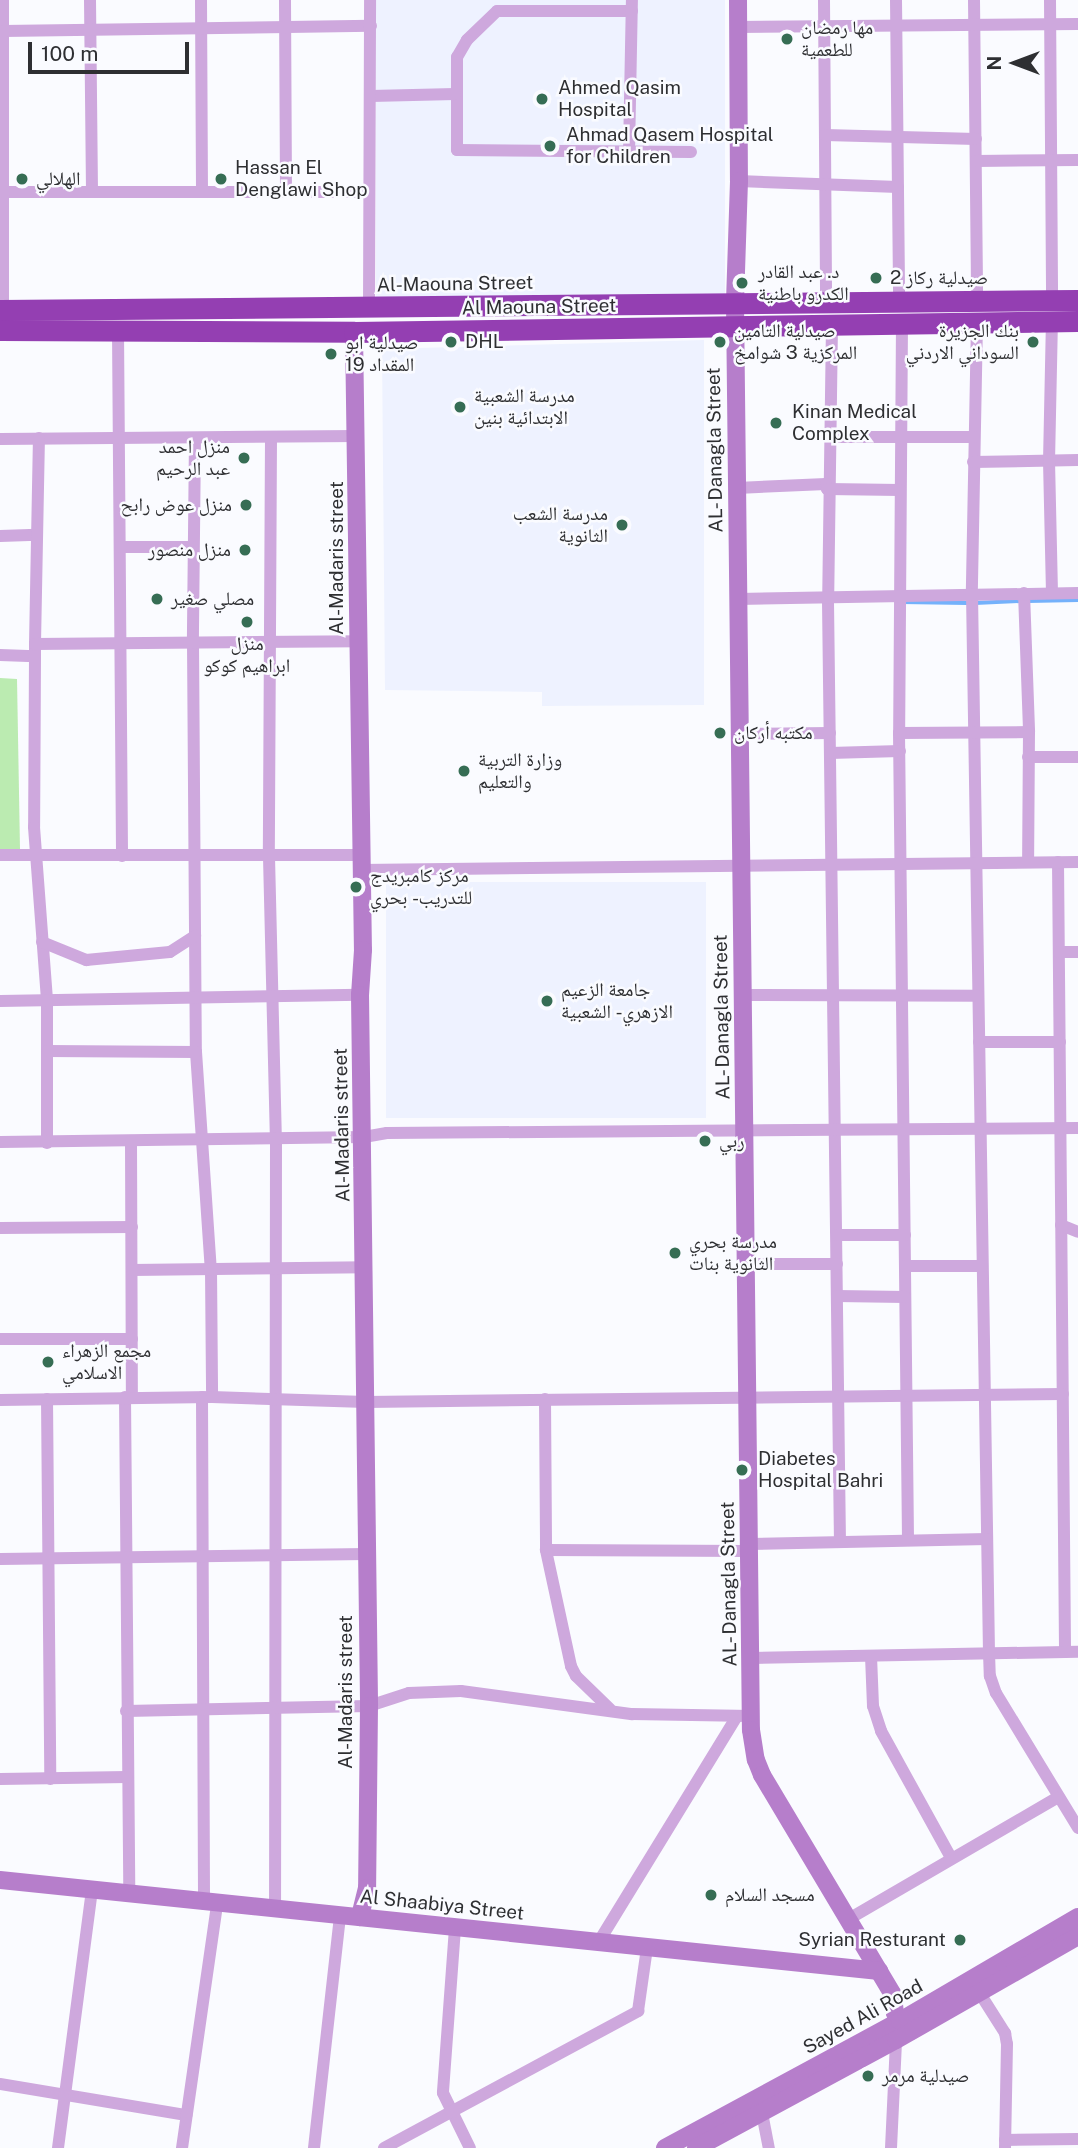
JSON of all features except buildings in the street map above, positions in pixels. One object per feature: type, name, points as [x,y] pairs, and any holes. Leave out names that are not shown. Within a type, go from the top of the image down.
[{"type":"highway","name":"Al-Maouna Street","points":[[1,317],[369,308],[977,301],[1052,311],[1078,300]]},
{"type":"highway","name":"Al Maouna Street","points":[[1,317],[118,331],[355,332],[976,323],[1052,311],[1078,321]]},
{"type":"street","points":[[1,317],[3,0]]},
{"type":"street","points":[[90,0],[92,192]]},
{"type":"street","points":[[201,0],[202,191]]},
{"type":"street","points":[[285,0],[286,191]]},
{"type":"street","points":[[369,308],[370,0]]},
{"type":"street","name":"AL- Danagla Street","points":[[738,0],[739,181],[734,303],[751,1658],[744,1716],[762,1775],[893,1995],[911,2003],[910,2025]]},
{"type":"street","points":[[824,0],[823,186],[826,302]]},
{"type":"street","points":[[896,0],[899,302]]},
{"type":"street","points":[[974,0],[977,301]]},
{"type":"street","points":[[1050,0],[1052,311],[1049,462],[1052,593]]},
{"type":"street","points":[[629,152],[632,5],[497,11],[459,50],[455,94],[457,150],[629,152],[691,152]]},
{"type":"street","points":[[738,27],[1078,24]]},
{"type":"street","points":[[3,31],[371,26]]},
{"type":"street","points":[[371,96],[455,94]]},
{"type":"street","points":[[825,135],[976,139]]},
{"type":"street","points":[[976,160],[1078,160]]},
{"type":"street","points":[[739,181],[898,187]]},
{"type":"street","points":[[3,192],[369,192]]},
{"type":"street","points":[[902,323],[899,733],[908,1539]]},
{"type":"street","points":[[976,323],[977,407],[974,437],[972,594],[990,1676],[996,1693],[1057,1798],[1078,1828]]},
{"type":"street","points":[[832,324],[827,489],[839,1542]]},
{"type":"street","points":[[118,331],[121,436],[122,856]]},
{"type":"street","name":"Al-Madaris street","points":[[355,332],[369,1706],[367,1888],[360,1917]]},
{"type":"street","points":[[0,439],[357,436]]},
{"type":"street","points":[[828,436],[974,437]]},
{"type":"street","points":[[39,438],[34,827],[47,1001],[47,1143]]},
{"type":"street","points":[[182,2148],[210,1904],[204,1556],[211,1270],[196,1052],[193,857],[195,438]]},
{"type":"street","points":[[271,438],[269,857],[276,1138],[275,1909]]},
{"type":"street","points":[[974,462],[1078,460]]},
{"type":"street","points":[[737,488],[826,484],[827,489]]},
{"type":"street","points":[[827,489],[900,490]]},
{"type":"street","points":[[0,536],[37,535]]},
{"type":"street","points":[[121,547],[193,547]]},
{"type":"street","points":[[1024,593],[1029,732],[1028,862]]},
{"type":"street","points":[[738,599],[1078,593]]},
{"type":"street","points":[[0,656],[35,650],[120,644],[359,642]]},
{"type":"street","points":[[899,733],[1029,732]]},
{"type":"street","points":[[739,734],[830,733]]},
{"type":"street","points":[[830,753],[900,751]]},
{"type":"street","points":[[1028,757],[1078,757]]},
{"type":"street","points":[[0,855],[269,857],[361,863],[1078,862]]},
{"type":"street","points":[[751,1658],[1071,1652],[1071,1606],[1064,1505],[1058,862]]},
{"type":"street","points":[[42,942],[86,960],[170,952],[195,936]]},
{"type":"street","points":[[1059,952],[1078,952]]},
{"type":"street","points":[[0,1001],[360,995]]},
{"type":"street","points":[[742,995],[978,996]]},
{"type":"street","points":[[979,1042],[1060,1042]]},
{"type":"street","points":[[47,1051],[196,1052]]},
{"type":"street","points":[[0,1142],[202,1141],[364,1137],[387,1133],[1078,1128]]},
{"type":"street","points":[[129,1895],[125,1556],[128,1397],[132,1339],[131,1142]]},
{"type":"street","points":[[1061,1225],[1078,1232]]},
{"type":"street","points":[[0,1228],[132,1227]]},
{"type":"street","points":[[837,1235],[905,1235]]},
{"type":"street","points":[[745,1264],[837,1264]]},
{"type":"street","points":[[905,1266],[982,1266]]},
{"type":"street","points":[[132,1270],[365,1267]]},
{"type":"street","points":[[837,1296],[905,1297]]},
{"type":"street","points":[[0,1339],[132,1339]]},
{"type":"street","points":[[0,1399],[207,1397],[366,1402],[1063,1394]]},
{"type":"street","points":[[47,1399],[50,1779]]},
{"type":"street","points":[[545,1399],[546,1550],[571,1666],[576,1676],[610,1709]]},
{"type":"street","points":[[1064,1505],[1078,1504]]},
{"type":"street","points":[[546,1550],[987,1539]]},
{"type":"street","points":[[0,1559],[366,1554]]},
{"type":"street","points":[[871,1656],[873,1706],[881,1731],[951,1858]]},
{"type":"street","points":[[126,1711],[369,1706],[409,1693],[461,1691],[632,1714],[744,1716]]},
{"type":"street","points":[[598,1943],[744,1716]]},
{"type":"street","points":[[0,1779],[127,1777]]},
{"type":"street","points":[[847,1920],[1057,1798]]},
{"type":"street","name":"Al Shaabiya Street","points":[[0,1880],[210,1904],[341,1915],[879,1971]]},
{"type":"street","points":[[58,2148],[92,1890]]},
{"type":"street","points":[[314,2148],[341,1915]]},
{"type":"street","name":"Sayed Ali Road","points":[[696,2148],[762,2113],[910,2025],[1078,1917]]},
{"type":"street","points":[[455,1928],[443,2093],[470,2148]]},
{"type":"street","name":"Sayed Ali Road","points":[[665,2148],[979,1992],[1078,1936]]},
{"type":"street","points":[[384,2148],[638,2011],[647,1948]]},
{"type":"street","points":[[979,1992],[1005,2033],[1007,2044],[1005,2144],[1078,2139]]},
{"type":"street","points":[[891,2148],[910,2025]]},
{"type":"street","points":[[0,2084],[186,2115]]},
{"type":"street","points":[[762,2113],[769,2148]]},
{"type":"shaded area","name":"Ahmad Qasem Hospital for Children","points":[[376,0],[725,0],[725,297],[376,297]]},
{"type":"shaded area","points":[[704,340],[704,705],[542,706],[542,692],[385,690],[382,349]]},
{"type":"shaded area","name":"جامعة الزعيم الازهري - الشعبية","points":[[386,882],[706,882],[706,1118],[386,1118]]},
{"type":"green space","points":[[0,678],[17,679],[20,849],[0,849]]},
{"type":"waterway","points":[[1028,601],[1078,600]]},
{"type":"waterway","points":[[975,603],[1020,601]]},
{"type":"waterway","points":[[902,602],[967,603]]},
{"type":"place","name":"مها رمضان للطعمية","points":[[787,39]]},
{"type":"place","name":"Ahmed Qasim Hospital","points":[[542,99]]},
{"type":"place","name":"Ahmad Qasem Hospital for Children","points":[[550,146]]},
{"type":"place","name":"الهلالي","points":[[22,179]]},
{"type":"place","name":"Hassan El Denglawi Shop","points":[[221,179]]},
{"type":"place","name":"صيدلية ركاز 2","points":[[876,278]]},
{"type":"place","name":"د. عبد القادر الكدرو باطنية","points":[[742,283]]},
{"type":"place","name":"DHL","points":[[451,342]]},
{"type":"place","name":"صيدلية التامين المركزية 3 شوامخ","points":[[720,342]]},
{"type":"place","name":"بنك الجزيرة السوداني الاردني","points":[[1033,342]]},
{"type":"place","name":"صيدلية ابو المقداد 19","points":[[331,354]]},
{"type":"place","name":"مدرسة الشعبية الابتدائية بنين","points":[[460,407]]},
{"type":"place","name":"Kinan Medical Complex","points":[[776,423]]},
{"type":"place","name":"منزل احمد عبد الرحيم","points":[[244,458]]},
{"type":"place","name":"منزل عوض رابح","points":[[246,505]]},
{"type":"place","name":"مدرسة الشعب الثانوية","points":[[622,525]]},
{"type":"place","name":"منزل منصور","points":[[245,550]]},
{"type":"place","name":"مصلي صغير","points":[[157,599]]},
{"type":"place","name":"منزل ابراهيم كوكو","points":[[247,622]]},
{"type":"place","name":"مكتبه أركان","points":[[720,733]]},
{"type":"place","name":"وزارة التربية والتعليم","points":[[464,771]]},
{"type":"place","name":"مركز كامبريدج للتدريب - بحري","points":[[356,887]]},
{"type":"place","name":"جامعة الزعيم الازهري - الشعبية","points":[[547,1001]]},
{"type":"place","name":"ربي","points":[[705,1141]]},
{"type":"place","name":"مدرسة بحري الثانوية بنات","points":[[675,1253]]},
{"type":"place","name":"مجمع الزهراء الاسلامي","points":[[48,1362]]},
{"type":"place","name":"Diabetes Hospital Bahri","points":[[742,1470]]},
{"type":"place","name":"مسجد السلام","points":[[711,1895]]},
{"type":"place","name":"Syrian Resturant","points":[[960,1940]]},
{"type":"place","name":"صيدلية مرمر","points":[[868,2076]]}]
